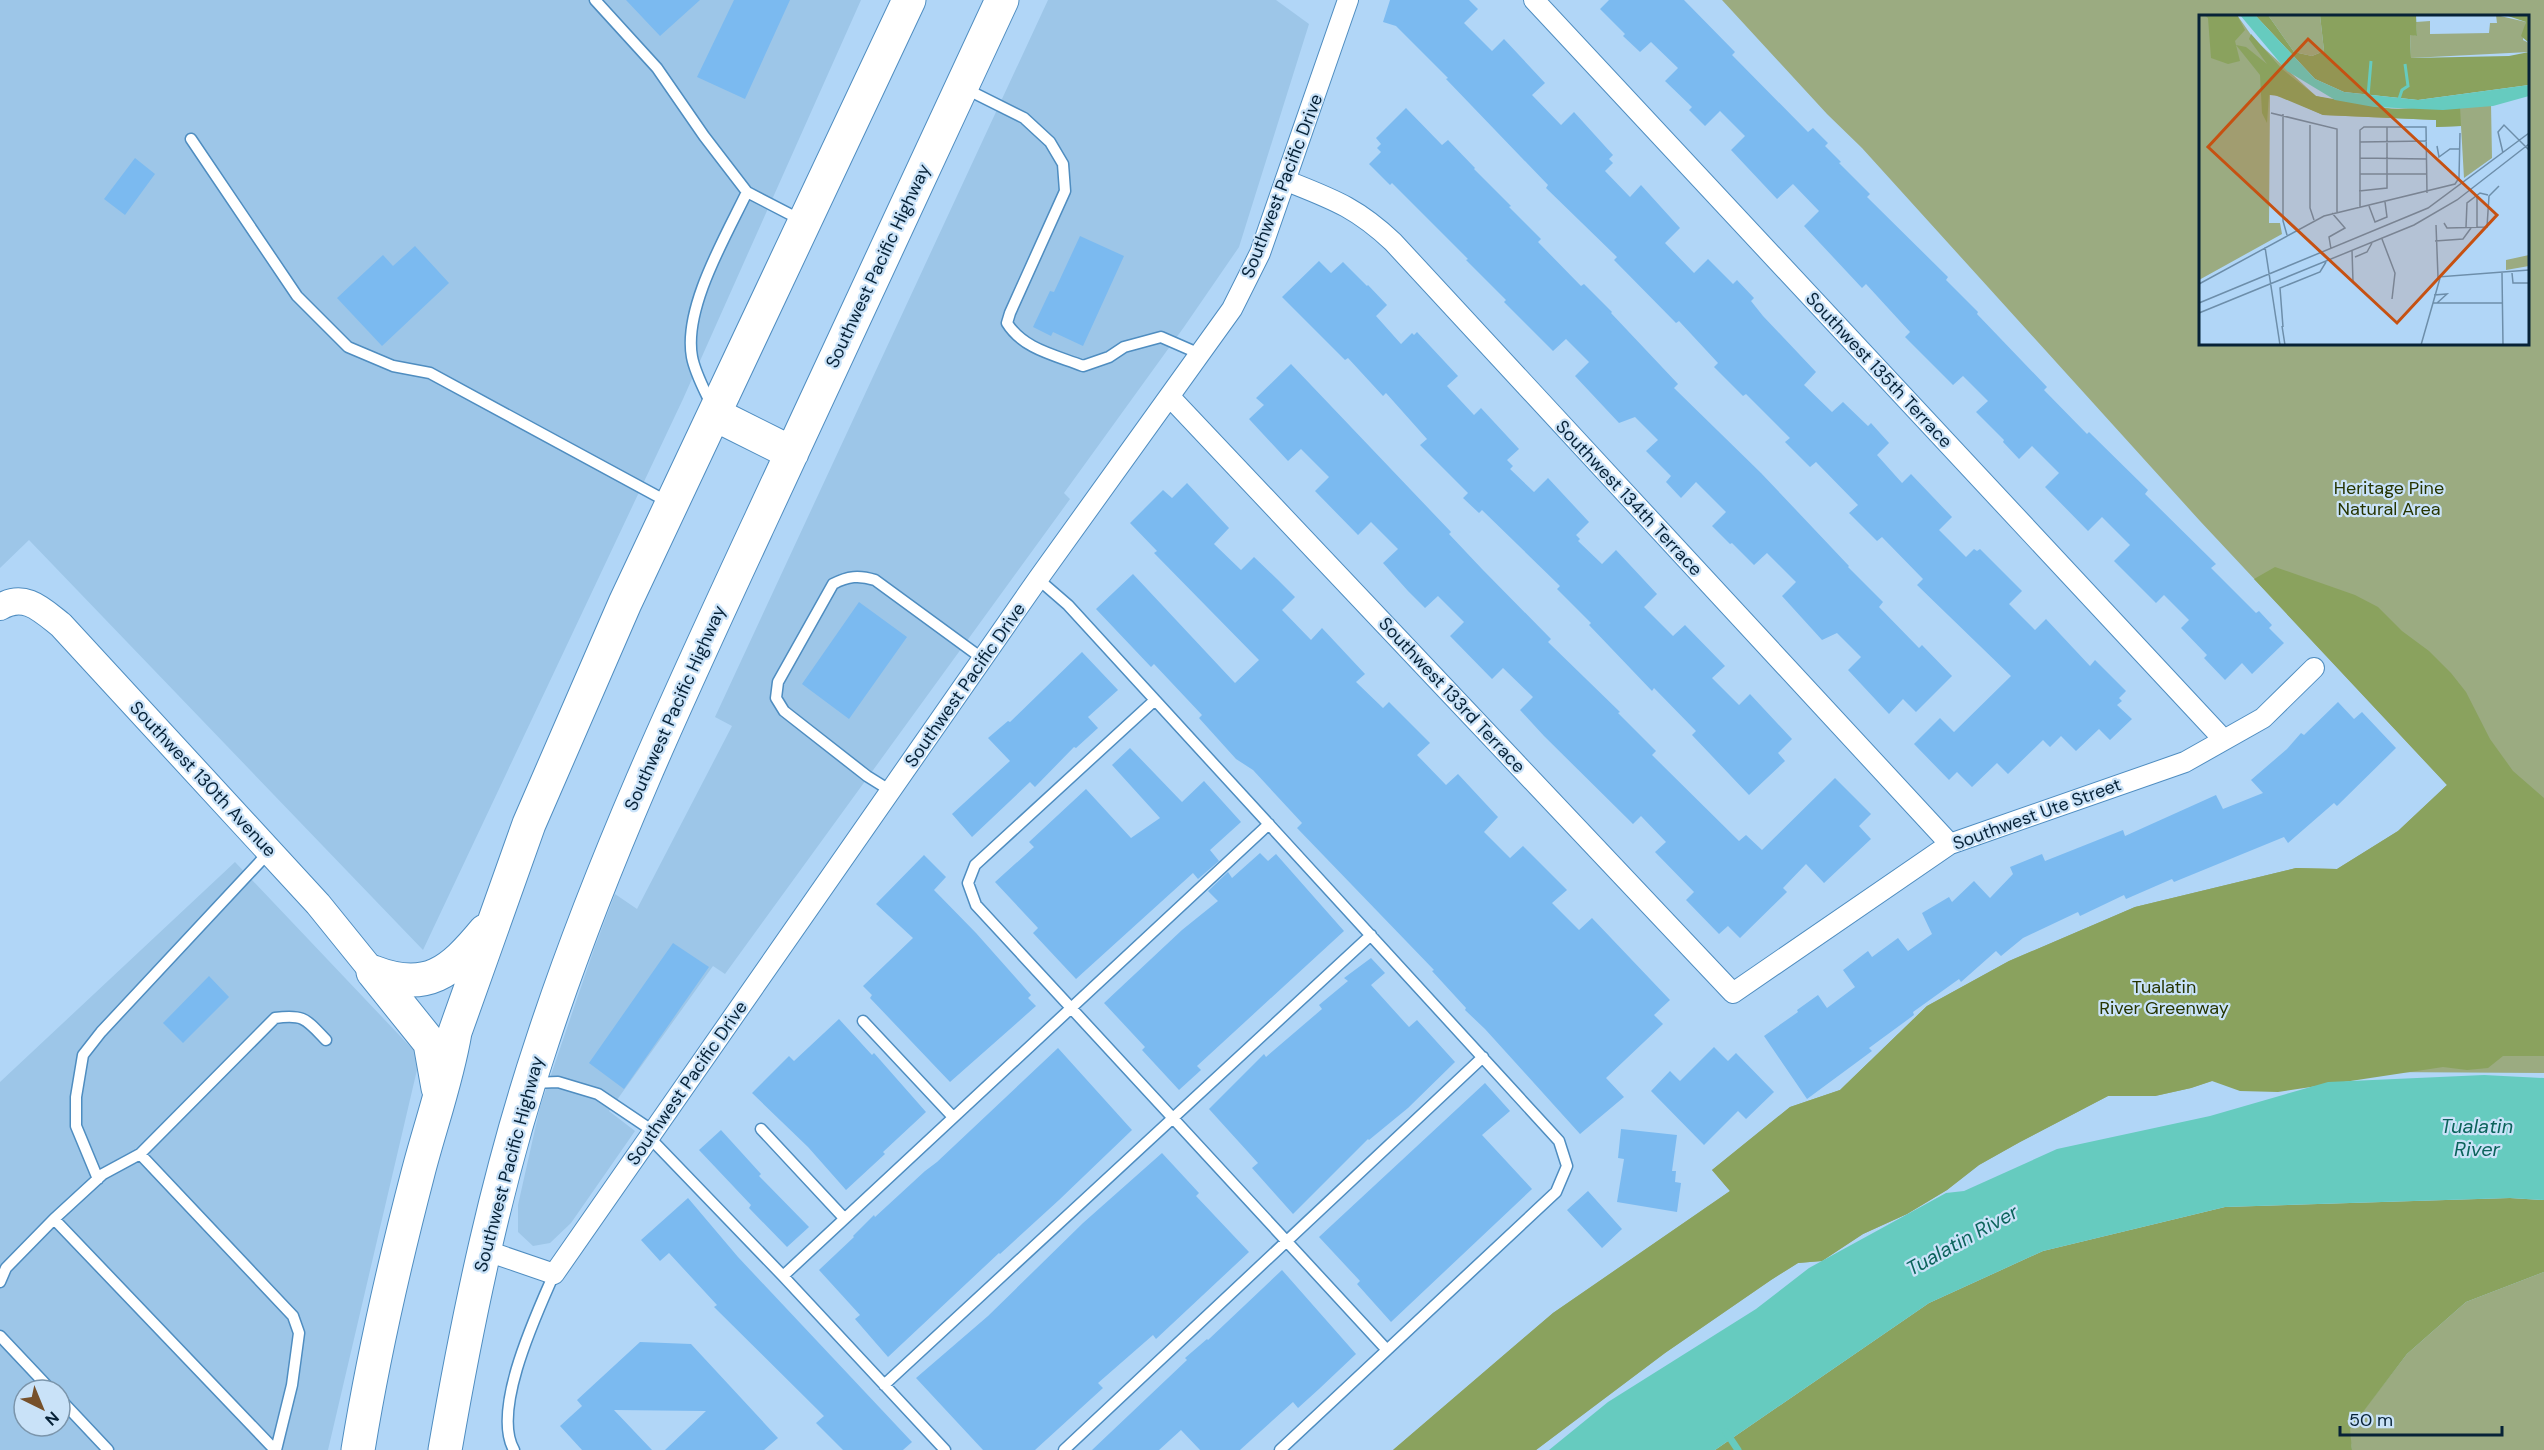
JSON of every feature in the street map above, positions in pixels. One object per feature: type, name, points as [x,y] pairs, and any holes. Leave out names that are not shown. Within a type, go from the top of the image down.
[{"type":"highway","points":[[358,1450],[389,1288],[451,1057],[455,1032],[529,824],[625,603],[716,415],[909,0]]},
{"type":"highway","name":"Southwest Pacific Highway","points":[[445,1450],[462,1353],[484,1250],[529,1083],[575,951],[630,808],[1002,0]]},
{"type":"highway","points":[[716,415],[792,453]]},
{"type":"highway","points":[[373,972],[393,980],[412,982],[432,977],[469,950],[494,921]]},
{"type":"highway","points":[[373,972],[430,1043],[439,1095]]},
{"type":"street","name":"Southwest Pacific Drive","points":[[554,1274],[1038,579],[1232,309],[1246,281],[1287,181],[1348,0]]},
{"type":"street","name":"Southwest 135th Terrace","points":[[1534,0],[2224,740]]},
{"type":"street","name":"Southwest 134th Terrace","points":[[1287,181],[1344,204],[1360,213],[1393,242],[1950,844]]},
{"type":"street","name":"Southwest 133rd Terrace","points":[[1170,396],[1734,993]]},
{"type":"street","name":"Southwest 130th Avenue","points":[[10,604],[34,603],[61,626],[270,851],[346,937],[373,972]]},
{"type":"street","name":"Southwest Ute Street","points":[[1734,993],[1950,844],[2185,762],[2263,718],[2314,668]]},
{"type":"street","points":[[484,1250],[554,1274]]},
{"type":"lane","points":[[595,0],[657,68],[704,136],[747,192],[806,223]]},
{"type":"lane","points":[[961,87],[1024,118],[1050,142],[1063,164],[1065,191],[1006,323],[1013,333],[1026,345],[1083,366],[1143,340],[1161,337],[1200,354]]},
{"type":"lane","points":[[191,139],[297,296],[348,346],[393,366],[430,373],[673,504]]},
{"type":"lane","points":[[716,415],[697,374],[692,356],[691,333],[694,310],[747,192]]},
{"type":"lane","points":[[891,791],[867,776],[784,711],[777,698],[778,682],[833,584],[846,578],[861,576],[875,580],[983,659]]},
{"type":"lane","points":[[1038,579],[1068,605],[1559,1141],[1567,1166],[1556,1192],[1280,1450]]},
{"type":"lane","points":[[1155,700],[975,865],[968,883],[976,905],[1387,1350]]},
{"type":"lane","points":[[783,1276],[1269,824]]},
{"type":"lane","points":[[98,1179],[76,1126],[76,1097],[83,1055],[101,1032],[270,851]]},
{"type":"lane","points":[[884,1385],[1371,935]]},
{"type":"lane","points":[[0,1282],[6,1268],[54,1219],[98,1179],[140,1154],[159,1132],[275,1018],[295,1015],[310,1023],[326,1040]]},
{"type":"lane","points":[[863,1021],[953,1117]]},
{"type":"lane","points":[[1064,1450],[1483,1057]]},
{"type":"lane","points":[[529,1083],[558,1082],[598,1094],[651,1134],[945,1450]]},
{"type":"lane","points":[[761,1129],[844,1218]]},
{"type":"lane","points":[[140,1154],[293,1316],[298,1334],[292,1385],[276,1450]]},
{"type":"lane","points":[[54,1219],[276,1450]]},
{"type":"lane","points":[[514,1450],[508,1430],[512,1387],[525,1346],[554,1274]]},
{"type":"lane","points":[[0,1336],[40,1378]]},
{"type":"lane","points":[[72,1412],[108,1450]]},
{"type":"shaded area","points":[[0,0],[861,0],[683,399],[423,950],[29,540],[0,568]]},
{"type":"shaded area","points":[[1048,0],[1276,0],[1309,24],[1239,247],[1064,493],[1070,499],[725,974],[713,966],[609,1111],[635,1131],[571,1223],[550,1243],[533,1246],[518,1232],[518,1205],[540,1107],[615,894],[637,909],[732,726],[715,717]]},
{"type":"shaded area","points":[[235,862],[420,1057],[328,1450],[0,1450],[0,1082]]},
{"type":"green space","name":"Heritage Pine Natural Area","points":[[1722,0],[2544,0],[2544,1073],[2383,1072],[2212,1081],[2155,1096],[2108,1096],[1979,1165],[1947,1190],[1907,1214],[1863,1234],[1822,1261],[1798,1263],[1665,1353],[1536,1450],[1393,1450],[1553,1313],[1730,1191],[1712,1170],[1790,1107],[1840,1090],[1927,1006],[2009,961],[2135,907],[2296,868],[2337,869],[2398,831],[2447,785],[2200,521],[1862,148],[1827,114]]},
{"type":"green space","name":"Tualatin River Greenway","points":[[2275,567],[2355,595],[2378,607],[2451,673],[2466,692],[2490,739],[2513,771],[2544,798],[2544,1056],[2503,1056],[2488,1068],[2467,1070],[2443,1067],[2278,1092],[2240,1091],[2212,1081],[2155,1096],[2108,1096],[1979,1165],[1947,1190],[1907,1214],[1863,1234],[1822,1261],[1798,1263],[1665,1353],[1536,1450],[1393,1450],[1553,1313],[1730,1191],[1712,1170],[1790,1107],[1840,1090],[1927,1006],[2009,961],[2135,907],[2296,868],[2337,869],[2398,831],[2447,785],[2254,579]]},
{"type":"green space","points":[[2510,1198],[2544,1200],[2544,1272],[2466,1302],[2407,1354],[2350,1429],[2352,1450],[1715,1450],[1929,1303],[2043,1251],[2225,1207]]},
{"type":"green space","points":[[2544,1272],[2544,1450],[2352,1450],[2349,1429],[2407,1354],[2466,1302]]},
{"type":"water","name":"Tualatin River","points":[[2484,1075],[2544,1078],[2544,1200],[2510,1198],[2225,1207],[2043,1251],[1929,1303],[1715,1450],[1549,1450],[1608,1402],[1756,1309],[1809,1268],[1946,1193],[1964,1191],[2057,1149],[2210,1116],[2328,1082]]},
{"type":"building","points":[[626,0],[700,0],[660,36]]},
{"type":"building","points":[[734,0],[790,0],[745,99],[697,77]]},
{"type":"building","points":[[1390,0],[1469,0],[1478,9],[1464,23],[1492,51],[1504,39],[1545,83],[1532,95],[1561,125],[1574,112],[1613,155],[1609,159],[1613,163],[1605,171],[1630,197],[1641,185],[1680,228],[1665,243],[1694,273],[1708,259],[1733,284],[1737,280],[1754,298],[1751,301],[1763,316],[1816,372],[1804,385],[1832,412],[1843,402],[1868,426],[1871,423],[1889,443],[1877,455],[1902,483],[1911,474],[1952,517],[1939,530],[1966,557],[1974,549],[1977,551],[1980,549],[2022,591],[2009,604],[2035,630],[2046,619],[2090,666],[2095,660],[2126,691],[2119,698],[2122,701],[2117,705],[2132,719],[2110,740],[2099,729],[2076,751],[2061,736],[2050,747],[2043,740],[2008,774],[1997,763],[1972,787],[1957,772],[1949,780],[1914,744],[1940,718],[1954,732],[2011,676],[1917,585],[1923,579],[1882,537],[1877,541],[1849,513],[1858,505],[1816,462],[1810,467],[1785,442],[1790,438],[1746,394],[1743,396],[1714,367],[1718,363],[1679,321],[1676,323],[1614,260],[1617,257],[1546,188],[1548,185],[1446,79],[1448,78],[1396,26],[1383,22]]},
{"type":"building","points":[[1609,0],[1684,0],[1735,52],[1732,55],[1808,132],[1813,128],[1828,143],[1825,146],[1841,162],[1839,163],[1870,194],[1867,197],[1948,277],[1946,280],[2047,387],[2044,390],[2087,434],[2089,432],[2148,490],[2145,494],[2216,564],[2211,568],[2256,613],[2259,611],[2272,625],[2269,628],[2284,643],[2252,674],[2242,663],[2225,680],[2204,658],[2207,655],[2181,628],[2189,620],[2164,595],[2156,603],[2114,561],[2130,545],[2102,517],[2088,531],[2045,487],[2059,473],[2032,446],[2019,459],[1976,412],[1988,401],[1963,376],[1953,385],[1905,337],[1910,332],[1866,284],[1862,288],[1804,226],[1819,211],[1793,184],[1777,199],[1731,150],[1745,136],[1720,111],[1705,126],[1689,110],[1692,107],[1665,81],[1678,68],[1651,42],[1640,52],[1623,36],[1625,34],[1600,9]]},
{"type":"building","points":[[1406,108],[1442,145],[1448,140],[1475,168],[1541,239],[1538,242],[1581,286],[1584,284],[1612,312],[1678,384],[1674,388],[1761,473],[1883,602],[1879,607],[1919,648],[1922,645],[1952,676],[1916,712],[1903,699],[1889,714],[1848,670],[1861,657],[1837,633],[1822,640],[1782,596],[1796,582],[1767,553],[1754,565],[1732,543],[1730,544],[1712,526],[1726,512],[1696,482],[1681,498],[1666,482],[1671,476],[1646,451],[1658,440],[1635,417],[1619,423],[1575,376],[1589,362],[1566,339],[1553,351],[1504,302],[1506,300],[1466,260],[1468,259],[1392,183],[1390,185],[1369,164],[1381,152],[1377,148],[1381,144],[1376,138]]},
{"type":"building","points":[[135,158],[155,174],[125,215],[104,199]]},
{"type":"building","points":[[1080,236],[1124,256],[1083,346],[1053,332],[1051,336],[1033,327],[1050,291],[1054,292]]},
{"type":"building","points":[[415,246],[449,283],[382,346],[337,298],[383,255],[393,266]]},
{"type":"building","points":[[1319,261],[1331,273],[1343,262],[1368,285],[1387,305],[1376,316],[1401,344],[1412,333],[1414,335],[1417,332],[1458,376],[1447,386],[1474,415],[1481,408],[1519,449],[1507,460],[1513,466],[1510,469],[1534,492],[1548,478],[1589,522],[1576,535],[1580,539],[1578,541],[1602,564],[1616,550],[1657,594],[1644,607],[1673,636],[1685,625],[1725,666],[1712,678],[1739,705],[1750,694],[1792,739],[1778,753],[1785,761],[1749,795],[1692,735],[1696,731],[1654,688],[1652,691],[1589,625],[1591,623],[1557,589],[1560,586],[1482,510],[1479,513],[1463,498],[1468,493],[1420,445],[1427,439],[1386,393],[1383,396],[1348,358],[1345,360],[1282,297]]},
{"type":"building","points":[[1291,364],[1451,532],[1449,534],[1482,569],[1551,639],[1548,642],[1620,712],[1618,713],[1656,751],[1652,755],[1739,841],[1746,835],[1762,850],[1835,778],[1871,814],[1859,826],[1871,839],[1824,883],[1806,864],[1783,888],[1787,892],[1740,938],[1728,926],[1719,934],[1686,900],[1694,892],[1655,852],[1666,842],[1641,816],[1633,824],[1544,736],[1520,710],[1533,697],[1503,668],[1492,679],[1450,636],[1464,622],[1438,596],[1425,608],[1408,591],[1383,563],[1398,549],[1371,522],[1358,535],[1315,491],[1329,477],[1301,449],[1288,461],[1249,419],[1264,405],[1256,398]]},
{"type":"building","points":[[1187,483],[1229,528],[1214,544],[1241,570],[1254,557],[1295,597],[1282,610],[1311,640],[1322,628],[1365,674],[1356,682],[1383,708],[1389,702],[1430,743],[1417,755],[1446,785],[1458,774],[1498,817],[1484,832],[1510,858],[1523,846],[1567,890],[1552,903],[1579,930],[1592,918],[1670,1000],[1654,1015],[1663,1024],[1606,1078],[1624,1097],[1580,1134],[1465,1010],[1466,1008],[1432,971],[1434,970],[1297,828],[1302,823],[1253,770],[1236,759],[1199,718],[1202,715],[1154,664],[1151,667],[1096,609],[1133,574],[1235,683],[1259,660],[1154,553],[1157,551],[1130,523],[1163,490],[1172,498]]},
{"type":"building","points":[[859,602],[907,637],[849,719],[802,684]]},
{"type":"building","points":[[1082,652],[1118,690],[1088,717],[1098,728],[1076,748],[1074,747],[1035,787],[1030,782],[972,837],[952,814],[1010,761],[988,738],[1008,721],[1010,722]]},
{"type":"building","points":[[2338,702],[2354,719],[2362,712],[2396,748],[2337,806],[2334,803],[2288,843],[2284,837],[2174,882],[2172,879],[2126,899],[2124,895],[2080,916],[2078,912],[2023,938],[2001,956],[1996,951],[1961,982],[1959,979],[1913,1012],[1914,1015],[1869,1048],[1872,1051],[1807,1099],[1764,1036],[1818,995],[1827,1008],[1855,987],[1843,970],[1868,951],[1872,957],[1898,938],[1908,951],[1932,934],[1922,913],[1949,897],[1952,902],[1974,881],[1990,898],[2013,874],[2010,867],[2042,854],[2045,861],[2123,830],[2125,836],[2216,795],[2223,809],[2263,793],[2251,780],[2287,749],[2301,733],[2304,735]]},
{"type":"building","points":[[1130,748],[1182,802],[1204,781],[1241,822],[1210,850],[1219,861],[1198,879],[1193,873],[1076,979],[1033,933],[1038,928],[995,882],[1034,847],[1029,842],[1086,789],[1131,838],[1160,818],[1112,765]]},
{"type":"building","points":[[1260,853],[1268,861],[1276,854],[1344,931],[1197,1066],[1201,1070],[1179,1090],[1142,1050],[1145,1047],[1104,1003],[1182,930],[1218,901],[1208,891],[1228,872],[1232,878]]},
{"type":"building","points":[[924,855],[946,877],[934,890],[1031,995],[1028,998],[1036,1006],[950,1082],[870,998],[872,995],[863,986],[913,938],[876,904]]},
{"type":"building","points":[[673,943],[709,967],[624,1089],[589,1063]]},
{"type":"building","points":[[1371,958],[1385,973],[1371,985],[1409,1027],[1417,1020],[1455,1062],[1408,1108],[1368,1139],[1293,1214],[1252,1168],[1258,1163],[1209,1109],[1264,1054],[1266,1057],[1322,1009],[1319,1005],[1348,981],[1344,978]]},
{"type":"building","points":[[209,976],[229,997],[183,1043],[163,1023]]},
{"type":"building","points":[[839,1019],[872,1055],[874,1053],[926,1112],[846,1190],[808,1147],[752,1093],[789,1056],[794,1061]]},
{"type":"building","points":[[1714,1047],[1728,1061],[1736,1053],[1774,1092],[1746,1119],[1738,1111],[1704,1145],[1651,1091],[1670,1071],[1680,1081]]},
{"type":"building","points":[[1058,1048],[1132,1130],[888,1357],[855,1319],[860,1315],[819,1270],[874,1215],[875,1217],[937,1162]]},
{"type":"building","points":[[1485,1083],[1510,1111],[1482,1135],[1532,1189],[1391,1322],[1357,1284],[1360,1281],[1319,1237]]},
{"type":"building","points":[[1621,1129],[1677,1135],[1672,1171],[1676,1171],[1675,1182],[1681,1183],[1677,1212],[1617,1202],[1624,1159],[1618,1158]]},
{"type":"building","points":[[721,1130],[761,1174],[759,1176],[809,1227],[787,1247],[749,1208],[751,1205],[699,1150]]},
{"type":"building","points":[[1162,1153],[1199,1193],[1196,1196],[1249,1252],[1156,1339],[1153,1335],[1098,1383],[1103,1388],[1035,1450],[983,1450],[916,1378],[988,1316],[1083,1223]]},
{"type":"building","points":[[1588,1191],[1622,1229],[1602,1248],[1567,1210]]},
{"type":"building","points":[[688,1198],[738,1257],[912,1442],[903,1450],[843,1450],[816,1423],[824,1416],[714,1307],[717,1305],[669,1253],[660,1261],[641,1240]]},
{"type":"building","points":[[1282,1270],[1356,1354],[1298,1408],[1293,1402],[1240,1450],[1200,1450],[1181,1430],[1159,1450],[1092,1450],[1187,1360],[1185,1358],[1208,1340]]},
{"type":"building","points":[[640,1342],[691,1344],[778,1438],[764,1450],[665,1450],[706,1411],[614,1410],[652,1450],[582,1450],[560,1426],[582,1406],[577,1400]]},
{"type":"waterway","points":[[1726,1432],[1738,1450]]}]
